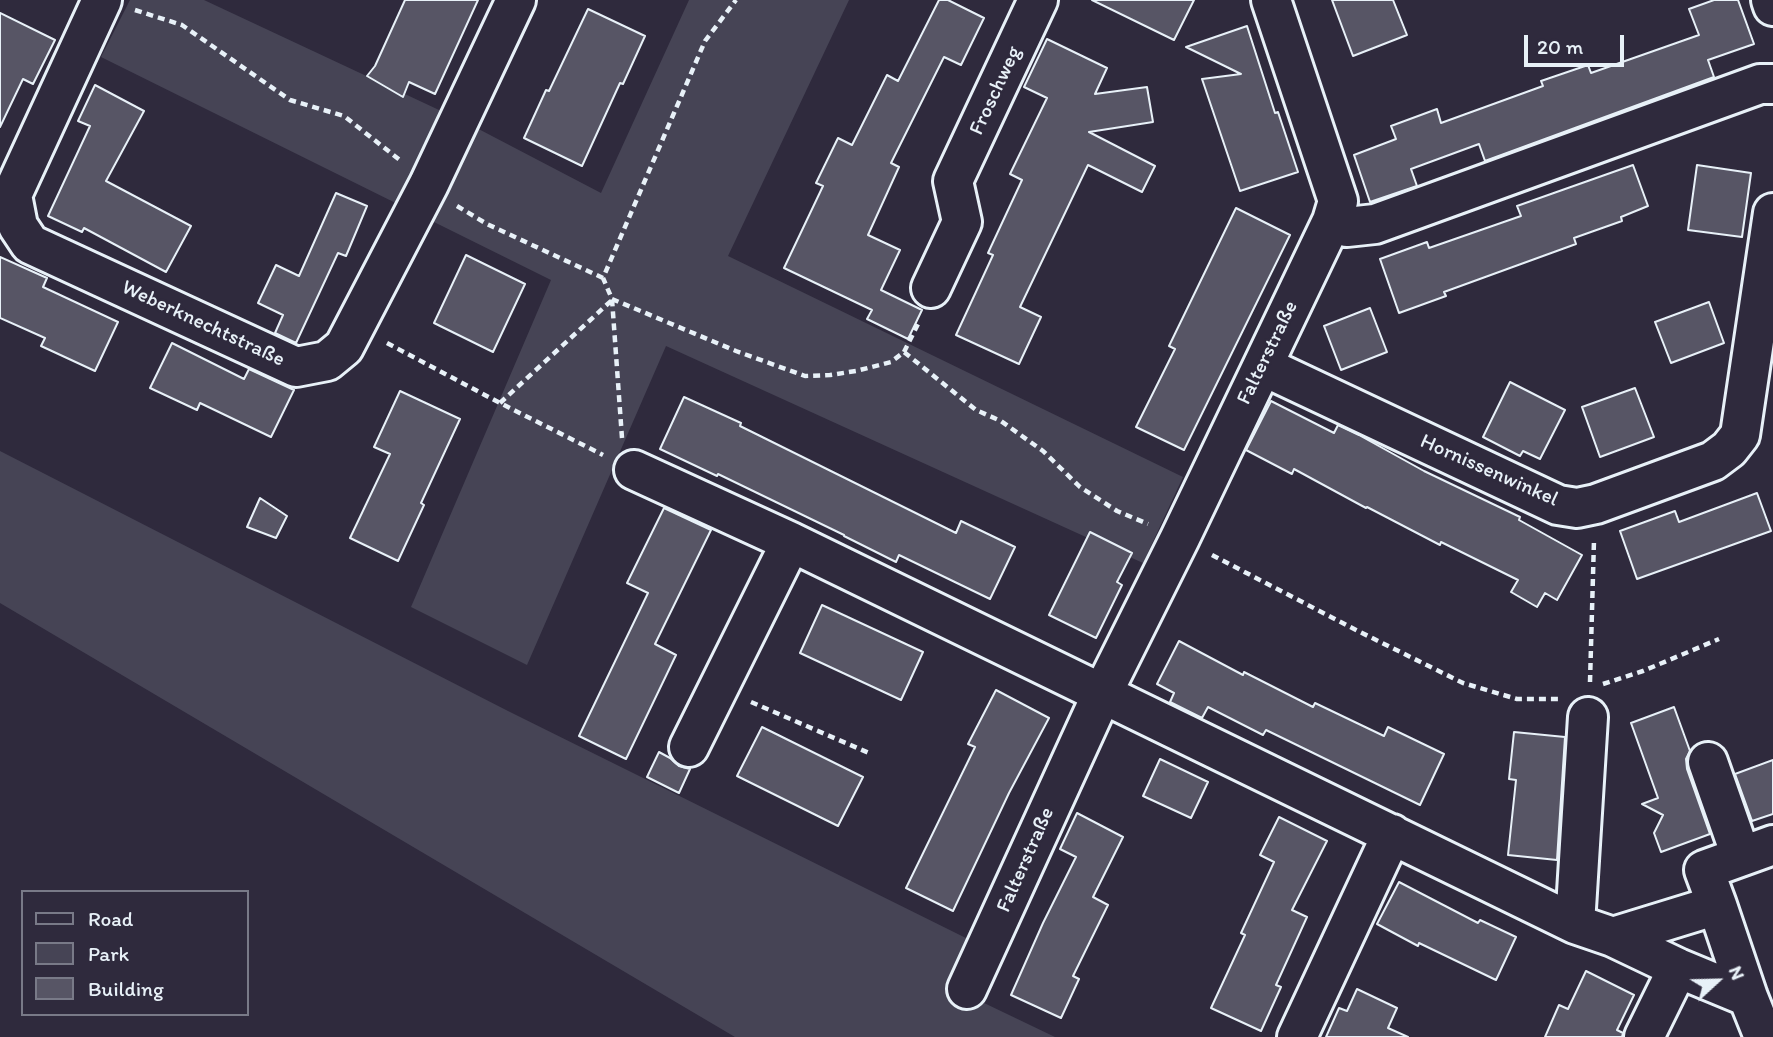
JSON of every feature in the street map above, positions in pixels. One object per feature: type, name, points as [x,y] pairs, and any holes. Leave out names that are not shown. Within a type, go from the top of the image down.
[{"type":"street","name":"Weberknechtstraße","points":[[102,0],[12,195],[9,222],[30,244],[296,367],[327,361],[344,347],[429,184],[516,0]]},
{"type":"street","name":"Froschweg","points":[[931,288],[962,222],[953,181],[1038,0]]},
{"type":"street","name":"Falterstraße","points":[[967,989],[1102,694],[1332,221],[1338,201],[1271,0]]},
{"type":"street","points":[[1771,0],[1773,6]]},
{"type":"street","points":[[1332,221],[1347,227],[1375,224],[1760,84],[1773,84]]},
{"type":"street","name":"Hornissenwinkel","points":[[1263,366],[1558,505],[1577,508],[1596,504],[1713,461],[1740,436],[1773,213]]},
{"type":"street","points":[[629,467],[791,542],[1575,924],[1612,937],[1748,997]]},
{"type":"street","points":[[690,747],[791,542]]},
{"type":"street","points":[[1575,924],[1589,703]]},
{"type":"street","points":[[1708,762],[1757,850],[1704,870],[1764,1037]]},
{"type":"street","points":[[1297,1037],[1392,834]]},
{"type":"street","points":[[1612,937],[1717,905]]},
{"type":"street","points":[[1644,1037],[1678,968]]},
{"type":"path","points":[[102,0],[183,25],[290,100],[344,116],[449,200],[487,224],[603,278],[612,299],[629,467]]},
{"type":"path","points":[[603,278],[705,41],[736,0]]},
{"type":"path","points":[[500,403],[612,299]]},
{"type":"path","points":[[612,299],[736,351],[805,376],[856,371],[891,362],[904,352],[976,410],[1002,421],[1043,451],[1080,487],[1117,511],[1180,538],[1463,683],[1517,699],[1570,699],[1589,703],[1643,671],[1719,639]]},
{"type":"path","points":[[355,326],[500,403],[629,467]]},
{"type":"path","points":[[1589,703],[1596,504]]},
{"type":"path","points":[[718,688],[869,753]]},
{"type":"green space","points":[[130,0],[204,0],[469,124],[601,193],[689,0],[849,0],[728,256],[1183,477],[1143,563],[666,346],[527,665],[411,607],[551,280],[101,57]]},
{"type":"green space","points":[[0,451],[508,711],[978,944],[957,990],[1055,1037],[735,1037],[0,603]]},
{"type":"building","points":[[405,0],[478,0],[435,94],[409,82],[403,97],[367,76],[375,66]]},
{"type":"building","points":[[939,0],[948,0],[984,18],[961,65],[944,57],[891,163],[899,167],[868,235],[900,250],[881,290],[922,310],[908,339],[867,319],[872,310],[784,268],[823,186],[816,183],[838,138],[852,145],[887,75],[898,81]]},
{"type":"building","points":[[1092,0],[1194,0],[1174,40]]},
{"type":"building","points":[[1332,0],[1393,0],[1407,35],[1353,56]]},
{"type":"building","points":[[1714,0],[1738,0],[1754,44],[1708,60],[1714,77],[1485,161],[1479,144],[1411,169],[1417,186],[1370,202],[1354,155],[1396,139],[1391,126],[1437,109],[1441,123],[1543,86],[1541,81],[1588,65],[1591,73],[1699,35],[1689,9]]},
{"type":"building","points":[[588,9],[645,36],[582,166],[524,138]]},
{"type":"building","points":[[0,13],[55,40],[33,84],[23,79],[0,127]]},
{"type":"building","points":[[1247,26],[1275,113],[1278,112],[1298,172],[1240,191],[1202,79],[1241,74],[1186,47]]},
{"type":"building","points":[[1047,39],[1107,68],[1095,94],[1147,87],[1153,122],[1089,132],[1155,166],[1142,192],[1088,165],[1020,307],[1041,317],[1019,364],[956,335],[993,255],[988,253],[1022,180],[1010,174],[1047,98],[1024,87]]},
{"type":"building","points":[[95,85],[144,111],[106,181],[191,226],[166,272],[84,228],[82,232],[48,216],[90,126],[78,121]]},
{"type":"building","points":[[1633,165],[1648,206],[1621,217],[1622,221],[1574,238],[1576,244],[1444,292],[1446,296],[1399,313],[1380,259],[1427,242],[1429,248],[1521,216],[1517,206]]},
{"type":"building","points":[[1697,165],[1751,173],[1742,237],[1688,230]]},
{"type":"building","points":[[336,193],[367,206],[346,256],[338,253],[296,343],[275,333],[283,315],[258,303],[276,265],[299,276]]},
{"type":"building","points":[[1236,208],[1290,235],[1184,450],[1136,427],[1175,349],[1169,346]]},
{"type":"building","points":[[466,255],[525,284],[493,352],[434,323]]},
{"type":"building","points":[[0,257],[47,278],[43,287],[118,322],[95,371],[41,346],[45,338],[0,318]]},
{"type":"building","points":[[1709,302],[1724,343],[1671,363],[1655,322]]},
{"type":"building","points":[[1370,308],[1387,352],[1341,370],[1324,326]]},
{"type":"building","points":[[172,343],[244,379],[249,369],[294,390],[271,437],[200,403],[197,410],[150,388]]},
{"type":"building","points":[[1510,382],[1565,410],[1540,459],[1523,451],[1520,456],[1483,437]]},
{"type":"building","points":[[1635,388],[1654,437],[1600,457],[1582,407]]},
{"type":"building","points":[[400,391],[460,419],[421,503],[424,505],[398,561],[350,538],[390,454],[374,447]]},
{"type":"building","points":[[684,397],[741,423],[740,426],[956,533],[961,521],[1015,547],[990,599],[899,555],[896,562],[718,474],[717,476],[660,449]]},
{"type":"building","points":[[1271,401],[1334,433],[1338,425],[1359,435],[1424,471],[1520,517],[1519,520],[1582,555],[1557,600],[1545,593],[1537,607],[1511,592],[1518,580],[1441,542],[1440,545],[1294,469],[1292,474],[1246,450]]},
{"type":"building","points":[[1757,493],[1771,531],[1637,579],[1620,531],[1675,511],[1679,522]]},
{"type":"building","points":[[260,498],[287,516],[276,538],[247,527]]},
{"type":"building","points":[[664,508],[711,530],[655,644],[676,655],[626,759],[579,736],[648,593],[627,583]]},
{"type":"building","points":[[1090,532],[1132,553],[1117,582],[1122,585],[1096,638],[1049,615]]},
{"type":"building","points":[[822,605],[923,652],[901,700],[800,653]]},
{"type":"building","points":[[1179,641],[1243,675],[1244,672],[1313,707],[1315,703],[1384,736],[1388,727],[1444,754],[1420,805],[1266,730],[1263,735],[1208,707],[1202,718],[1170,702],[1174,693],[1157,684]]},
{"type":"building","points":[[996,690],[1049,718],[1009,793],[953,911],[906,888],[975,747],[968,744]]},
{"type":"building","points":[[1674,707],[1690,751],[1686,759],[1687,769],[1710,834],[1661,852],[1654,833],[1663,815],[1642,804],[1658,798],[1631,723]]},
{"type":"building","points":[[762,727],[863,777],[838,826],[737,776]]},
{"type":"building","points":[[1514,732],[1565,737],[1557,860],[1508,855],[1516,780],[1509,779]]},
{"type":"building","points":[[659,752],[679,766],[690,769],[679,793],[647,777]]},
{"type":"building","points":[[1160,759],[1208,782],[1191,818],[1143,796]]},
{"type":"building","points":[[1773,760],[1773,814],[1752,821],[1735,774]]},
{"type":"building","points":[[1077,813],[1123,837],[1093,897],[1108,905],[1073,976],[1079,979],[1061,1018],[1011,995],[1076,857],[1060,849]]},
{"type":"building","points":[[1279,817],[1327,841],[1292,910],[1307,917],[1276,985],[1281,987],[1261,1031],[1211,1008],[1245,935],[1241,933],[1274,862],[1260,855]]},
{"type":"building","points":[[1399,882],[1478,923],[1480,920],[1516,937],[1496,980],[1419,943],[1418,946],[1377,924]]},
{"type":"building","points":[[1586,971],[1634,995],[1617,1030],[1623,1033],[1622,1037],[1545,1037],[1559,1005],[1568,1009]]},
{"type":"building","points":[[1357,989],[1397,1008],[1388,1028],[1408,1037],[1326,1037],[1339,1008],[1347,1011]]}]
